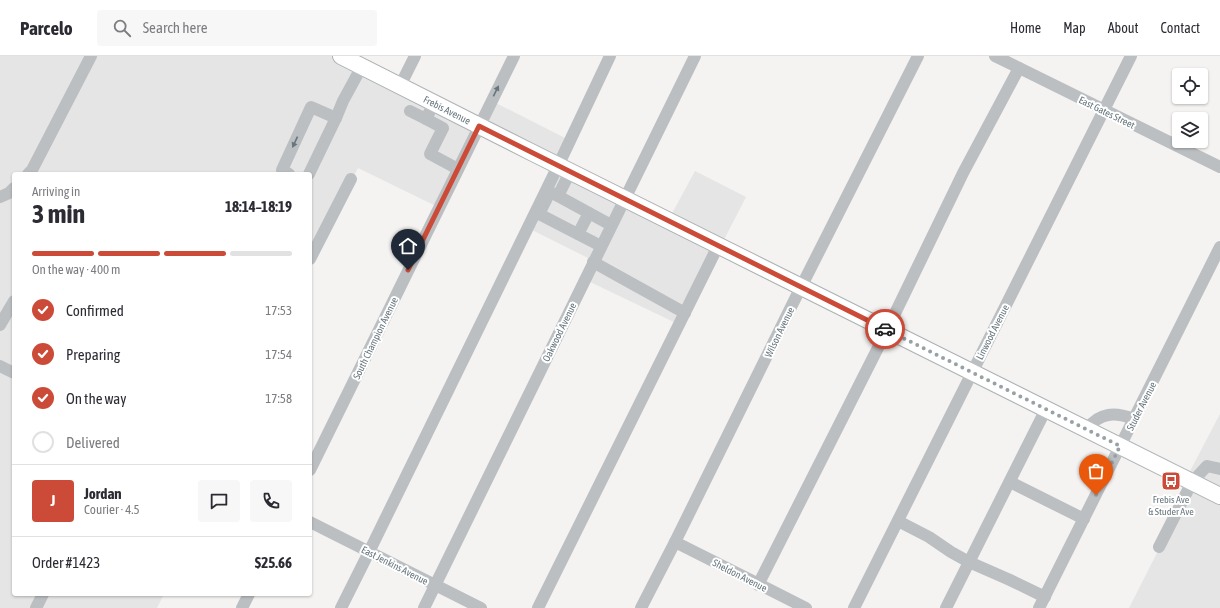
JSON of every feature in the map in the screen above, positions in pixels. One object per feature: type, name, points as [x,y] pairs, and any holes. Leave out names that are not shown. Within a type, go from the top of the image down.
[{"type":"main road","name":"Frebis Avenue","points":[[341,56],[564,169],[1220,496]]},
{"type":"street","points":[[30,172],[91,56]]},
{"type":"street","points":[[400,86],[415,56]]},
{"type":"street","name":"South Champion Avenue","points":[[312,466],[514,56]]},
{"type":"street","points":[[341,608],[564,169],[610,56]]},
{"type":"street","name":"Oakwood Avenue","points":[[424,608],[695,56]]},
{"type":"street","name":"Wilson Avenue","points":[[641,608],[918,56]]},
{"type":"street","name":"East Gates Street","points":[[995,56],[1220,167]]},
{"type":"street","name":"Linwood Avenue","points":[[854,608],[1131,56]]},
{"type":"street","points":[[310,172],[343,100],[362,66]]},
{"type":"street","points":[[758,585],[887,330],[963,173],[1019,68]]},
{"type":"street","points":[[426,119],[434,103]]},
{"type":"street","points":[[286,172],[282,170],[311,107],[336,118]]},
{"type":"street","points":[[410,111],[442,128],[430,154],[458,169]]},
{"type":"street","points":[[558,196],[564,169]]},
{"type":"street","points":[[312,255],[350,179]]},
{"type":"street","points":[[0,197],[12,190]]},
{"type":"street","points":[[601,246],[539,214],[550,192],[612,225]]},
{"type":"street","points":[[578,234],[589,213]]},
{"type":"street","points":[[538,608],[718,246]]},
{"type":"street","name":"Studer Avenue","points":[[1040,608],[1220,247]]},
{"type":"street","points":[[593,262],[685,313]]},
{"type":"street","points":[[0,325],[12,304]]},
{"type":"street","points":[[0,366],[12,372]]},
{"type":"street","points":[[946,608],[1046,409]]},
{"type":"street","points":[[1087,429],[1094,421],[1114,414],[1134,419]]},
{"type":"street","points":[[1159,547],[1192,482],[1207,466],[1220,469]]},
{"type":"street","points":[[1010,482],[1084,519]]},
{"type":"street","points":[[898,521],[929,537],[969,562],[1045,596]]},
{"type":"street","name":"East Jenkins Avenue","points":[[312,523],[480,608]]},
{"type":"street","name":"Sheldon Avenue","points":[[675,542],[806,608]]},
{"type":"street","points":[[36,608],[42,596]]},
{"type":"street","points":[[242,608],[248,596]]},
{"type":"shaded area","points":[[0,56],[342,56],[478,124],[490,100],[569,140],[558,163],[669,219],[695,171],[746,197],[680,325],[584,279],[594,261],[526,227],[556,166],[478,127],[438,207],[358,168],[312,259],[312,172],[12,172],[12,596],[163,596],[157,608],[0,608]]},
{"type":"shaded area","points":[[1220,414],[1220,608],[1129,608],[1186,496],[1187,477]]},
{"type":"way so far","points":[[885,329],[1120,446],[1096,495]]},
{"type":"place","name":"Frebis Ave & Studer Ave","points":[[1171,481]]},
{"type":"route","points":[[408,270],[479,126],[885,329]]}]
